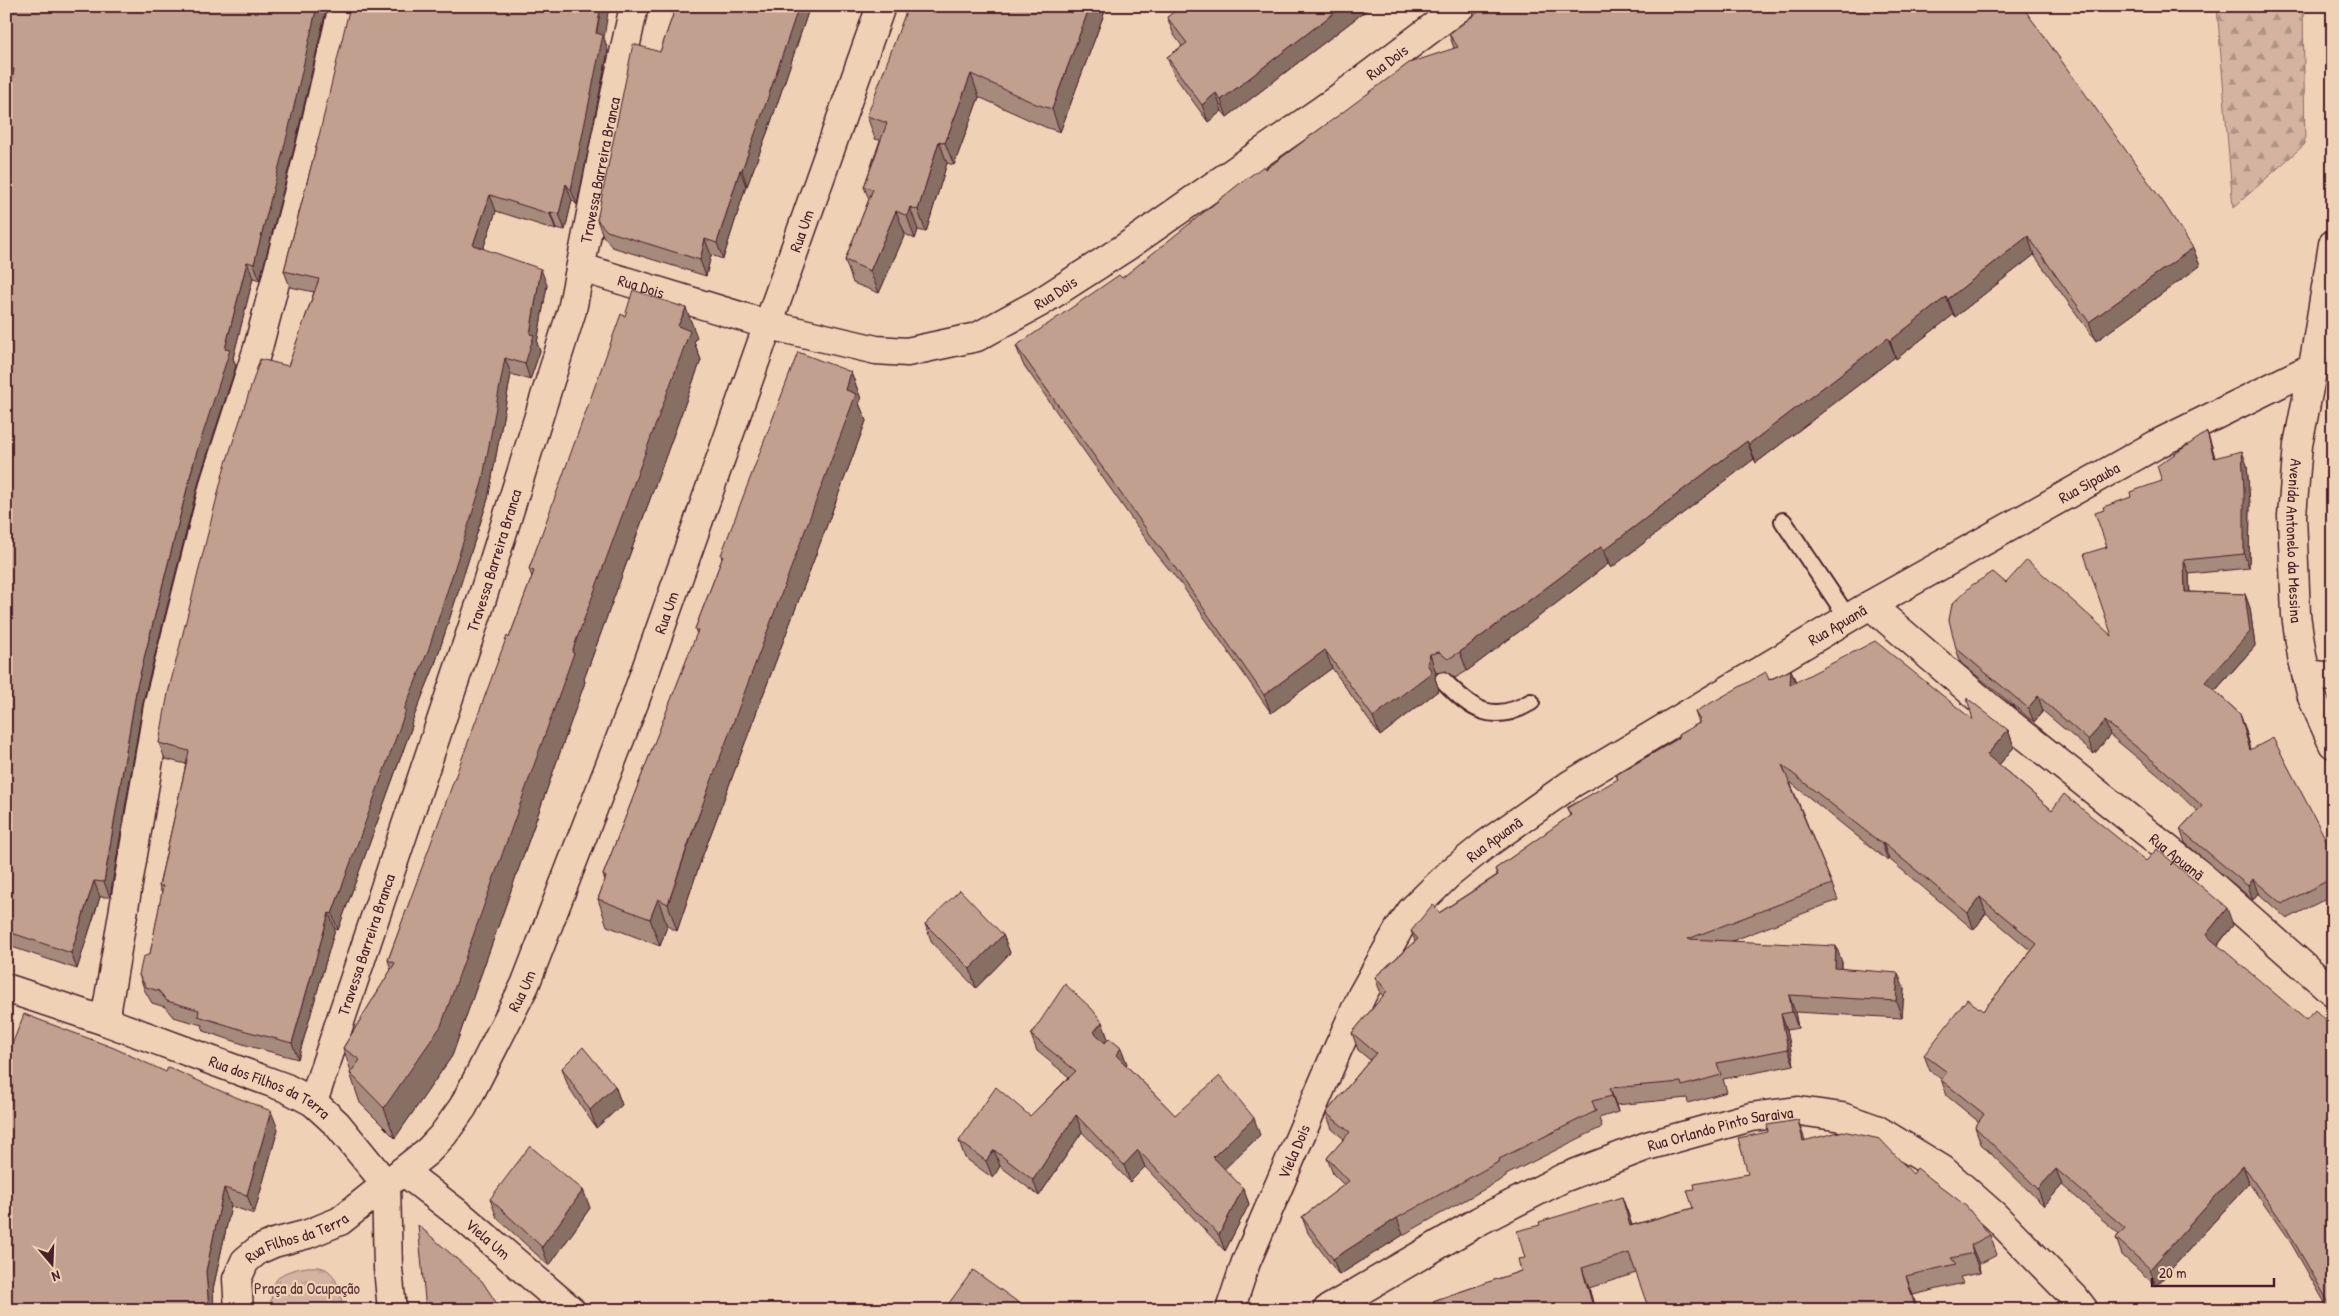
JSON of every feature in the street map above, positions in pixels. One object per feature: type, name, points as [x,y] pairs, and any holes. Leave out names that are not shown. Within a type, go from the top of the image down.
[{"type":"street","points":[[105,1021],[158,706],[215,480],[258,348],[310,148],[343,6]]},
{"type":"street","name":"Travessa Barreira Branca","points":[[313,1102],[489,577],[561,346],[582,268],[606,137],[634,6]]},
{"type":"street","name":"Rua Um","points":[[395,1178],[438,1140],[463,1107],[525,985],[634,703],[882,6]]},
{"type":"street","name":"Rua Dois","points":[[582,268],[769,325],[876,350],[907,352],[977,337],[1039,303],[1126,247],[1335,101],[1461,6]]},
{"type":"street","name":"Avenida Antonelo da Messina","points":[[2333,244],[2298,445],[2292,515],[2296,615],[2306,674],[2312,697],[2333,744]]},
{"type":"street","name":"Rua Sipauba","points":[[1859,612],[2138,455],[2313,366]]},
{"type":"street","name":"Rua Apuanã","points":[[1362,995],[1400,927],[1412,910],[1449,874],[1485,845],[1571,784],[1859,612],[1989,707],[2204,878],[2333,992]]},
{"type":"street","points":[[2306,674],[2333,677]]},
{"type":"street","name":"Rua dos Filhos da Terra","points":[[6,988],[105,1021],[286,1088],[313,1102],[395,1178]]},
{"type":"street","name":"Viela Dois","points":[[1230,1310],[1250,1253],[1318,1092],[1362,995]]},
{"type":"street","name":"Rua Orlando Pinto Saraiva","points":[[1327,1310],[1479,1221],[1564,1178],[1666,1141],[1750,1117],[1799,1111],[1842,1117],[1876,1129],[1943,1170],[1995,1216],[2074,1297],[2084,1310]]},
{"type":"street","points":[[392,1310],[388,1268],[395,1178]]},
{"type":"street","name":"Rua Filhos da Terra","points":[[239,1310],[237,1279],[245,1261],[258,1250],[340,1221],[395,1178]]},
{"type":"street","name":"Viela Um","points":[[395,1178],[465,1219],[571,1310]]},
{"type":"lane","points":[[1782,521],[1859,612]]},
{"type":"lane","points":[[1443,680],[1462,698],[1484,712],[1499,715],[1515,711],[1531,702]]},
{"type":"green space","points":[[2217,6],[2303,6],[2305,144],[2233,208]]},
{"type":"green space","name":"Praça da Ocupação","points":[[307,1267],[321,1267],[332,1275],[338,1286],[343,1310],[271,1310],[272,1291],[277,1279],[288,1271]]},
{"type":"building","points":[[6,6],[317,6],[289,128],[254,264],[247,262],[225,349],[230,350],[194,461],[137,686],[104,882],[94,881],[71,953],[6,931],[6,125],[14,69],[6,68]]},
{"type":"building","points":[[350,6],[601,6],[596,33],[603,35],[571,190],[566,184],[559,214],[550,212],[550,214],[490,195],[473,245],[541,269],[530,334],[534,335],[525,364],[505,358],[482,483],[428,651],[404,710],[406,710],[332,914],[329,913],[292,1043],[198,1016],[199,1010],[167,1001],[159,991],[146,987],[139,975],[143,957],[150,954],[163,886],[159,886],[189,751],[159,743],[168,693],[224,469],[260,359],[288,366],[319,279],[284,271]]},
{"type":"building","points":[[676,6],[799,6],[764,109],[742,170],[740,170],[717,243],[705,239],[700,260],[607,231],[597,220],[633,44],[660,52]]},
{"type":"building","points":[[908,6],[1090,6],[1052,109],[1036,104],[971,74],[945,143],[939,141],[918,210],[910,207],[907,216],[896,211],[870,271],[845,260],[873,189],[864,187],[887,123],[867,116]]},
{"type":"building","points":[[1182,6],[1343,6],[1221,100],[1216,93],[1202,105],[1167,57],[1187,43],[1167,17]]},
{"type":"building","points":[[1486,6],[2022,6],[2163,202],[2193,248],[2089,322],[2028,236],[1948,299],[1946,297],[1890,341],[1888,338],[1749,444],[1747,441],[1604,550],[1602,546],[1460,652],[1448,659],[1439,652],[1430,654],[1427,664],[1432,672],[1373,717],[1325,650],[1264,695],[1016,346],[1119,275],[1122,278],[1239,184],[1264,166],[1266,169],[1409,63],[1458,47],[1449,34]]},
{"type":"building","points":[[633,290],[686,308],[678,326],[690,331],[572,652],[574,653],[441,1026],[384,1108],[350,1073],[360,1060],[343,1048],[395,963],[388,960],[507,636],[509,638],[534,571],[529,569],[621,314],[625,316]]},
{"type":"building","points":[[798,352],[851,372],[846,390],[856,394],[692,833],[668,904],[658,899],[650,919],[598,899],[606,877],[603,875],[698,630],[695,629],[723,556],[721,555]]},
{"type":"building","points":[[2207,432],[2214,458],[2242,451],[2244,554],[2184,560],[2185,592],[2245,594],[2250,632],[2205,682],[2240,714],[2250,750],[2273,738],[2333,853],[2333,878],[2282,904],[2253,879],[2248,886],[2180,829],[2202,806],[2164,770],[2105,721],[2088,740],[2038,696],[2028,708],[1956,648],[1949,620],[1952,604],[1972,585],[1993,572],[2006,583],[2027,560],[2112,636],[2084,554],[2107,547],[2095,513],[2104,510],[2103,507],[2131,497],[2130,492],[2162,481],[2157,466]]},
{"type":"building","points":[[1875,641],[1973,720],[1967,698],[2008,730],[1987,755],[2052,810],[2064,794],[2146,861],[2157,849],[2227,908],[2206,935],[2306,1020],[2315,1010],[2333,1027],[2333,1310],[2285,1226],[2243,1166],[2150,1269],[2116,1238],[2125,1228],[2056,1169],[2038,1189],[1975,1127],[1984,1114],[1941,1080],[1947,1072],[1924,1055],[1967,999],[1983,1011],[2037,944],[1980,897],[1968,913],[1883,843],[1782,765],[1832,884],[1688,939],[1836,946],[1835,968],[1898,973],[1896,1001],[1789,995],[1792,1012],[1781,1014],[1788,1049],[1717,1063],[1721,1075],[1682,1086],[1681,1082],[1610,1088],[1612,1096],[1592,1101],[1596,1111],[1499,1159],[1500,1161],[1397,1218],[1333,1259],[1302,1217],[1349,1181],[1327,1158],[1350,1132],[1326,1113],[1376,1053],[1352,1033],[1387,991],[1375,977],[1418,939],[1411,931],[1433,904],[1439,913],[1498,875],[1495,869],[1571,815],[1567,808],[1618,779],[1616,775],[1679,738],[1678,735],[1701,722],[1695,712],[1766,672],[1769,680],[1791,670],[1790,685]]},
{"type":"building","points":[[960,890],[1003,935],[970,969],[925,924]]},
{"type":"building","points":[[1065,984],[1092,1009],[1102,1022],[1094,1032],[1105,1043],[1109,1038],[1121,1048],[1116,1055],[1175,1115],[1220,1076],[1254,1118],[1213,1157],[1243,1188],[1219,1235],[1138,1150],[1124,1165],[1076,1115],[1033,1180],[994,1150],[986,1161],[959,1141],[996,1087],[1030,1116],[1076,1071],[1031,1035]]},
{"type":"building","points":[[24,1014],[114,1048],[166,1072],[168,1067],[271,1111],[247,1195],[224,1188],[206,1271],[209,1310],[6,1310],[6,1060]]},
{"type":"building","points":[[583,1047],[615,1086],[590,1110],[562,1068]]},
{"type":"building","points":[[1798,1120],[1803,1141],[1843,1131],[1880,1139],[1913,1174],[1917,1168],[1966,1206],[1990,1235],[1971,1245],[1973,1253],[1951,1258],[1956,1264],[1906,1276],[1916,1310],[1649,1310],[1629,1253],[1582,1268],[1594,1310],[1436,1310],[1433,1301],[1521,1271],[1518,1259],[1525,1258],[1517,1231],[1540,1225],[1539,1222],[1622,1197],[1630,1226],[1693,1208],[1687,1190],[1695,1189],[1694,1184],[1748,1174],[1738,1138],[1768,1132],[1767,1125]]},
{"type":"building","points":[[530,1146],[583,1190],[542,1247],[490,1199]]},
{"type":"building","points":[[418,1225],[482,1281],[501,1310],[426,1310]]},
{"type":"building","points":[[973,1270],[1029,1310],[944,1310]]},
{"type":"building","points":[[1344,1301],[1350,1310],[1330,1310]]}]
